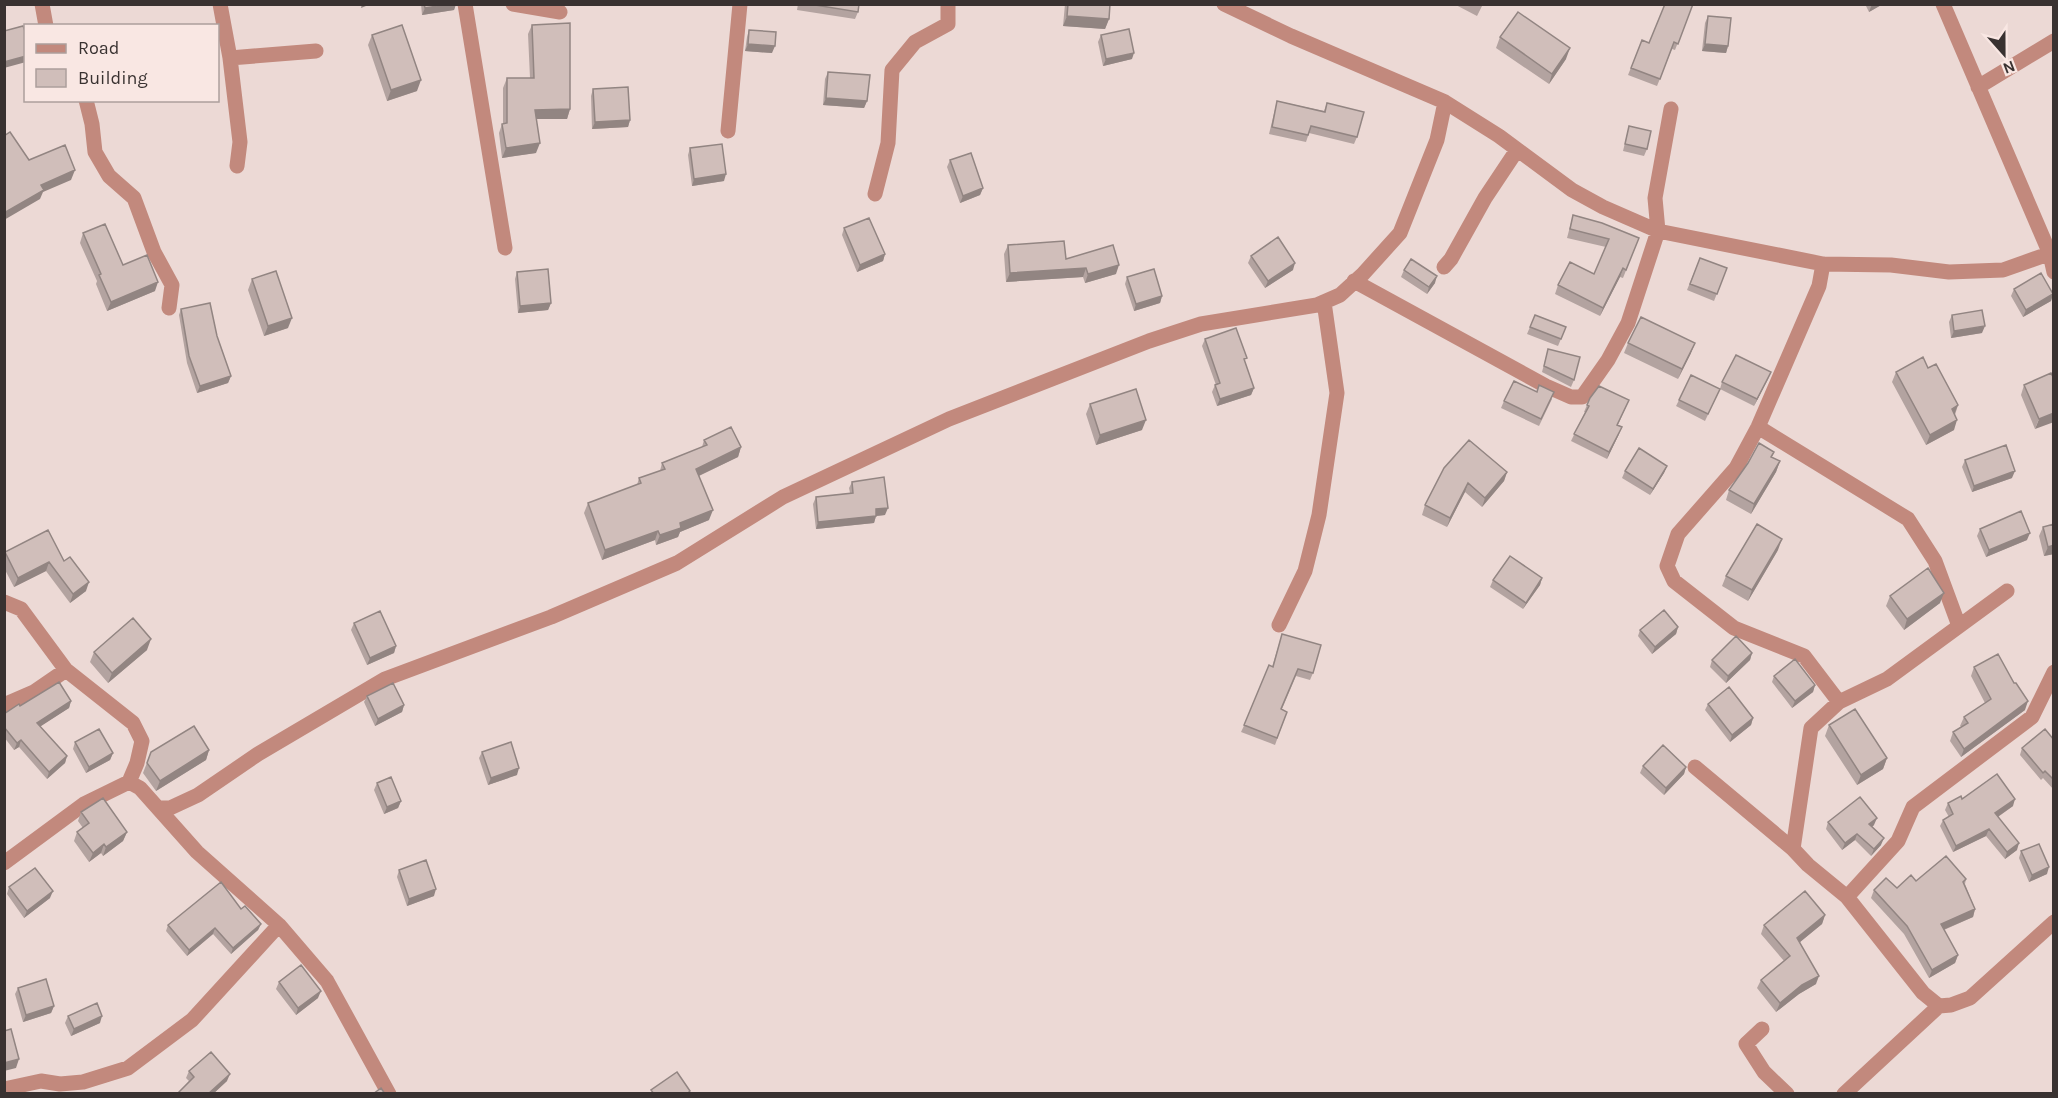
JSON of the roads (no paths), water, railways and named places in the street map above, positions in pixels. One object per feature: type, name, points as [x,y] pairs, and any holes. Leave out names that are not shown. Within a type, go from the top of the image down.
[{"type":"street","points":[[42,4],[46,24]]},
{"type":"street","points":[[220,4],[230,58],[240,142],[237,166]]},
{"type":"street","points":[[465,4],[505,248]]},
{"type":"street","points":[[513,4],[561,12]]},
{"type":"street","points":[[728,130],[740,4]]},
{"type":"street","points":[[875,194],[888,143],[892,70],[915,42],[948,24],[948,4]]},
{"type":"street","points":[[1943,4],[2052,253],[2054,273]]},
{"type":"street","points":[[1224,5],[1445,102],[1572,190],[1603,207],[1658,231],[1823,264],[1891,265],[1949,272],[2003,270],[2052,253]]},
{"type":"street","points":[[1978,87],[2054,41]]},
{"type":"street","points":[[230,58],[316,51]]},
{"type":"street","points":[[86,102],[95,152],[109,176],[134,198],[154,252],[172,285],[169,308]]},
{"type":"street","points":[[159,808],[170,808],[198,795],[258,754],[385,680],[551,616],[677,563],[783,497],[949,420],[1149,341],[1201,324],[1256,316],[1324,302],[1340,296],[1400,232],[1437,140],[1445,102]]},
{"type":"street","points":[[1354,281],[1546,386],[1577,399],[1585,395],[1628,323],[1658,231],[1655,198],[1671,110]]},
{"type":"street","points":[[1444,267],[1517,150]]},
{"type":"street","points":[[1823,264],[1819,286],[1758,427],[1736,468],[1678,534],[1667,566],[1674,581],[1734,628],[1804,656],[1839,702]]},
{"type":"street","points":[[1279,625],[1305,571],[1319,515],[1337,393],[1324,302]]},
{"type":"street","points":[[1758,427],[1908,519],[1935,561],[1959,626]]},
{"type":"street","points":[[1793,849],[1810,728],[1839,702],[1887,679],[2007,591]]},
{"type":"street","points":[[4,602],[21,609],[66,670],[133,723],[142,741],[137,763],[129,782],[84,804],[4,863]]},
{"type":"street","points":[[4,705],[34,692],[66,670]]},
{"type":"street","points":[[1847,897],[1898,841],[1913,807],[2032,717],[2054,672]]},
{"type":"street","points":[[1695,767],[1847,897],[1923,993],[1939,1006]]},
{"type":"street","points":[[129,782],[140,788],[197,852],[279,925],[327,981],[389,1094]]},
{"type":"street","points":[[1845,1094],[1939,1006],[1951,1005],[1970,998],[2054,922]]},
{"type":"street","points":[[4,1089],[41,1080],[60,1084],[83,1082],[128,1068],[192,1020],[279,925]]},
{"type":"street","points":[[1762,1029],[1746,1044],[1764,1072],[1787,1094]]}]
